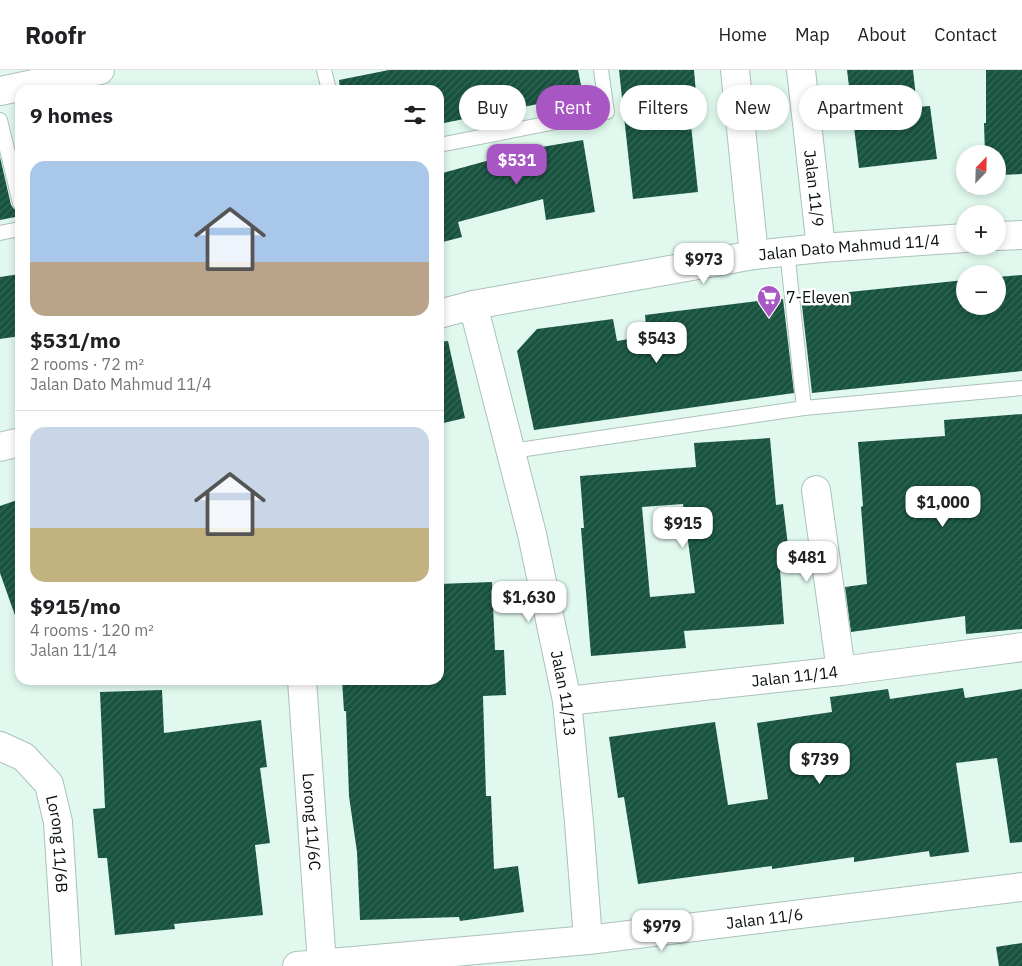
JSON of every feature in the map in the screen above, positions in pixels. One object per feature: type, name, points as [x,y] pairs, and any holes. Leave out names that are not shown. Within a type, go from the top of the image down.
[{"type":"street","points":[[29,85],[100,70]]},
{"type":"street","points":[[735,70],[754,255]]},
{"type":"street","name":"Jalan 11/9","points":[[800,70],[821,248]]},
{"type":"street","points":[[0,91],[15,88]]},
{"type":"street","points":[[1006,236],[1022,235]]},
{"type":"street","name":"Jalan Dato Mahmud 11/4","points":[[444,313],[473,305],[754,255],[821,248],[956,239]]},
{"type":"street","name":"Jalan 11/13","points":[[473,305],[532,534],[567,702],[588,940]]},
{"type":"street","points":[[0,447],[15,443]]},
{"type":"street","points":[[816,490],[841,671]]},
{"type":"street","name":"Jalan 11/14","points":[[567,702],[841,671],[1022,647]]},
{"type":"street","name":"Lorong 11/6C","points":[[302,685],[310,965]]},
{"type":"street","name":"Lorong 11/6B","points":[[0,746],[24,757],[48,784],[58,822],[67,966]]},
{"type":"street","name":"Jalan 11/6","points":[[310,965],[588,940],[1022,887]]},
{"type":"lane","points":[[324,70],[328,85]]},
{"type":"lane","points":[[444,144],[607,112],[601,70]]},
{"type":"lane","points":[[0,120],[15,182]]},
{"type":"lane","points":[[0,233],[15,230]]},
{"type":"lane","points":[[787,251],[804,408]]},
{"type":"lane","points":[[512,451],[804,408],[1022,388]]},
{"type":"building","points":[[389,70],[578,70],[581,85],[536,85],[536,104],[526,106],[526,85],[459,85],[459,120],[444,123],[444,85],[340,85],[339,80]]},
{"type":"building","points":[[619,70],[694,70],[695,85],[621,85]]},
{"type":"building","points":[[847,70],[913,70],[915,85],[849,85]]},
{"type":"building","points":[[986,70],[1022,70],[1022,174],[1006,175],[1006,145],[985,145],[984,123],[986,123]]},
{"type":"building","points":[[930,106],[937,159],[859,168],[854,130],[922,130],[922,107]]},
{"type":"building","points":[[626,130],[692,130],[698,192],[633,199]]},
{"type":"building","points":[[583,140],[595,212],[546,220],[543,199],[458,222],[462,237],[444,242],[444,173],[530,149]]},
{"type":"building","points":[[0,157],[11,205],[15,210],[15,217],[0,220]]},
{"type":"building","points":[[15,275],[15,337],[0,339],[0,277]]},
{"type":"building","points":[[1022,275],[1022,371],[812,393],[801,297],[956,281],[956,315],[1006,315],[1006,276]]},
{"type":"building","points":[[783,299],[794,393],[534,430],[517,351],[537,329],[613,319],[617,341],[647,336],[645,315]]},
{"type":"building","points":[[444,341],[448,341],[465,418],[444,423]]},
{"type":"building","points":[[1022,414],[1022,629],[966,634],[965,616],[851,632],[845,587],[867,584],[858,442],[945,436],[944,420]]},
{"type":"building","points":[[770,438],[776,505],[783,504],[789,554],[779,556],[784,624],[684,631],[686,648],[591,656],[581,528],[584,528],[580,476],[696,467],[694,443]],"holes":[[[683,504],[695,593],[650,597],[642,507]]]},
{"type":"building","points":[[15,501],[15,615],[0,573],[0,506]]},
{"type":"building","points":[[492,582],[495,650],[504,650],[506,695],[483,696],[486,796],[491,796],[494,869],[518,866],[524,912],[460,921],[459,917],[360,920],[357,852],[349,796],[346,711],[344,711],[342,685],[444,685],[444,584]]},
{"type":"building","points":[[963,688],[965,698],[1022,689],[1022,842],[1010,843],[997,758],[956,763],[969,852],[930,857],[929,851],[854,862],[854,857],[772,869],[772,866],[638,884],[624,797],[618,798],[609,737],[715,722],[728,805],[768,799],[757,723],[832,712],[830,697],[888,689],[890,699]]},
{"type":"building","points":[[162,690],[164,733],[261,720],[267,767],[260,768],[270,843],[255,845],[263,915],[174,924],[175,929],[115,935],[107,858],[98,858],[93,809],[105,808],[100,692]]},
{"type":"building","points":[[1022,943],[1022,966],[999,966],[996,947]]},
{"type":"place","name":"7-Eleven","points":[[769,318]]}]
